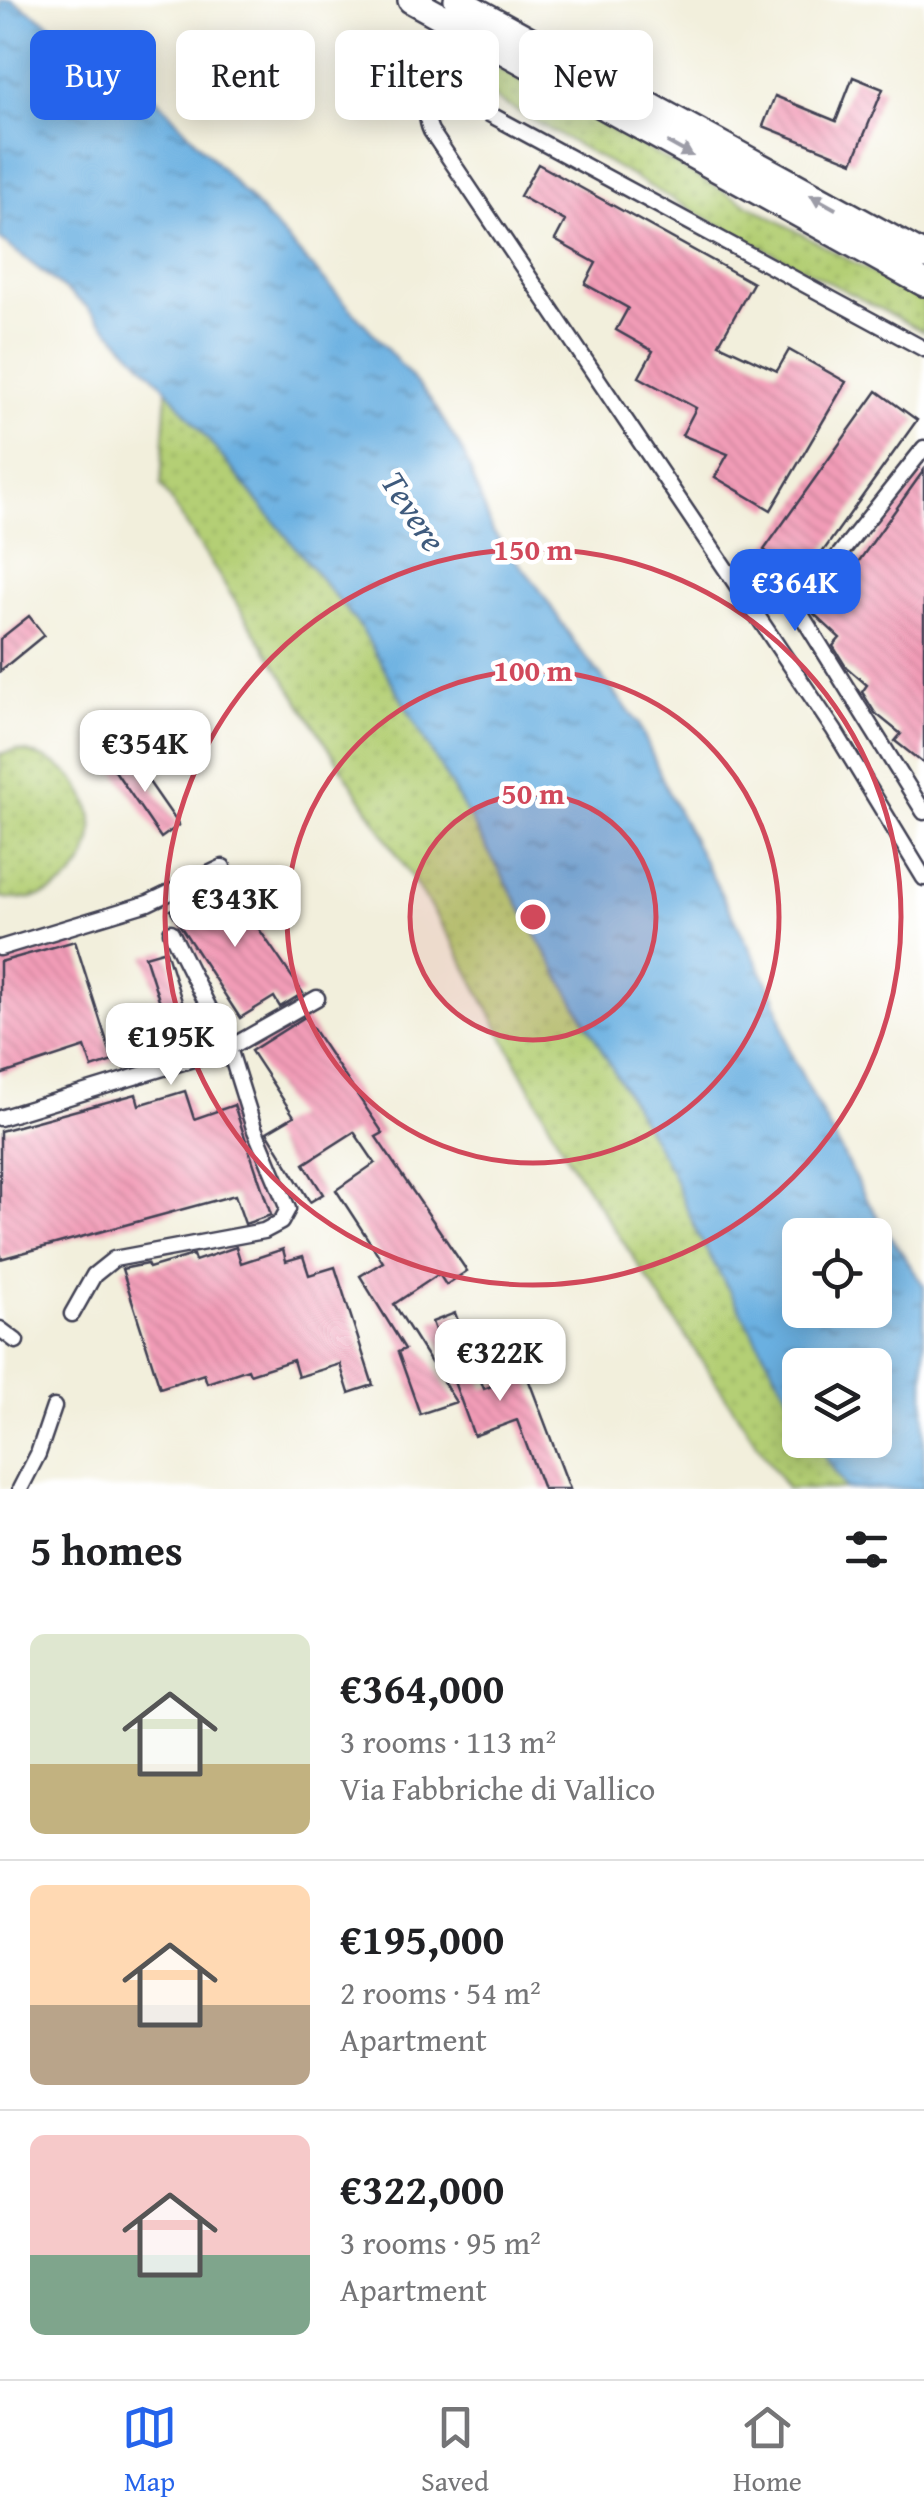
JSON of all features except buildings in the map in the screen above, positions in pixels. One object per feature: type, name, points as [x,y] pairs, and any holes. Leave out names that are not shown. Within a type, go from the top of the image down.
[{"type":"highway","points":[[410,0],[924,283]]},
{"type":"highway","points":[[457,0],[924,256]]},
{"type":"street","points":[[924,349],[456,96],[440,94],[431,104],[426,118],[431,131],[834,730],[924,878]]},
{"type":"street","points":[[924,448],[797,608],[924,812]]},
{"type":"street","points":[[0,948],[148,903],[223,866]]},
{"type":"street","points":[[72,1314],[94,1274],[114,1259],[154,1248],[256,1233],[284,1219],[286,1197],[258,1138],[229,1048],[171,932]]},
{"type":"street","points":[[0,1118],[229,1048],[316,998]]},
{"type":"street","points":[[0,1328],[16,1341]]},
{"type":"street","points":[[20,1489],[38,1454],[54,1407]]},
{"type":"green space","points":[[499,68],[519,79],[519,112],[499,101]]},
{"type":"green space","points":[[533,120],[594,120],[924,301],[924,332],[704,217]]},
{"type":"green space","points":[[167,389],[361,628],[671,1171],[698,1235],[782,1384],[782,1458],[826,1458],[846,1489],[787,1489],[570,1162],[452,941],[161,485]]},
{"type":"green space","points":[[17,750],[55,764],[79,785],[91,812],[91,840],[81,865],[62,886],[35,897],[0,897],[0,754]]},
{"type":"water","name":"Tevere","points":[[0,0],[12,0],[60,30],[30,30],[30,120],[156,120],[156,99],[372,332],[431,400],[464,454],[493,532],[639,724],[667,790],[775,997],[789,1050],[879,1218],[782,1218],[782,1328],[892,1328],[892,1238],[924,1286],[924,1489],[846,1489],[826,1458],[892,1458],[892,1348],[782,1348],[782,1384],[698,1235],[671,1171],[361,628],[167,389],[86,306],[0,239]]}]
